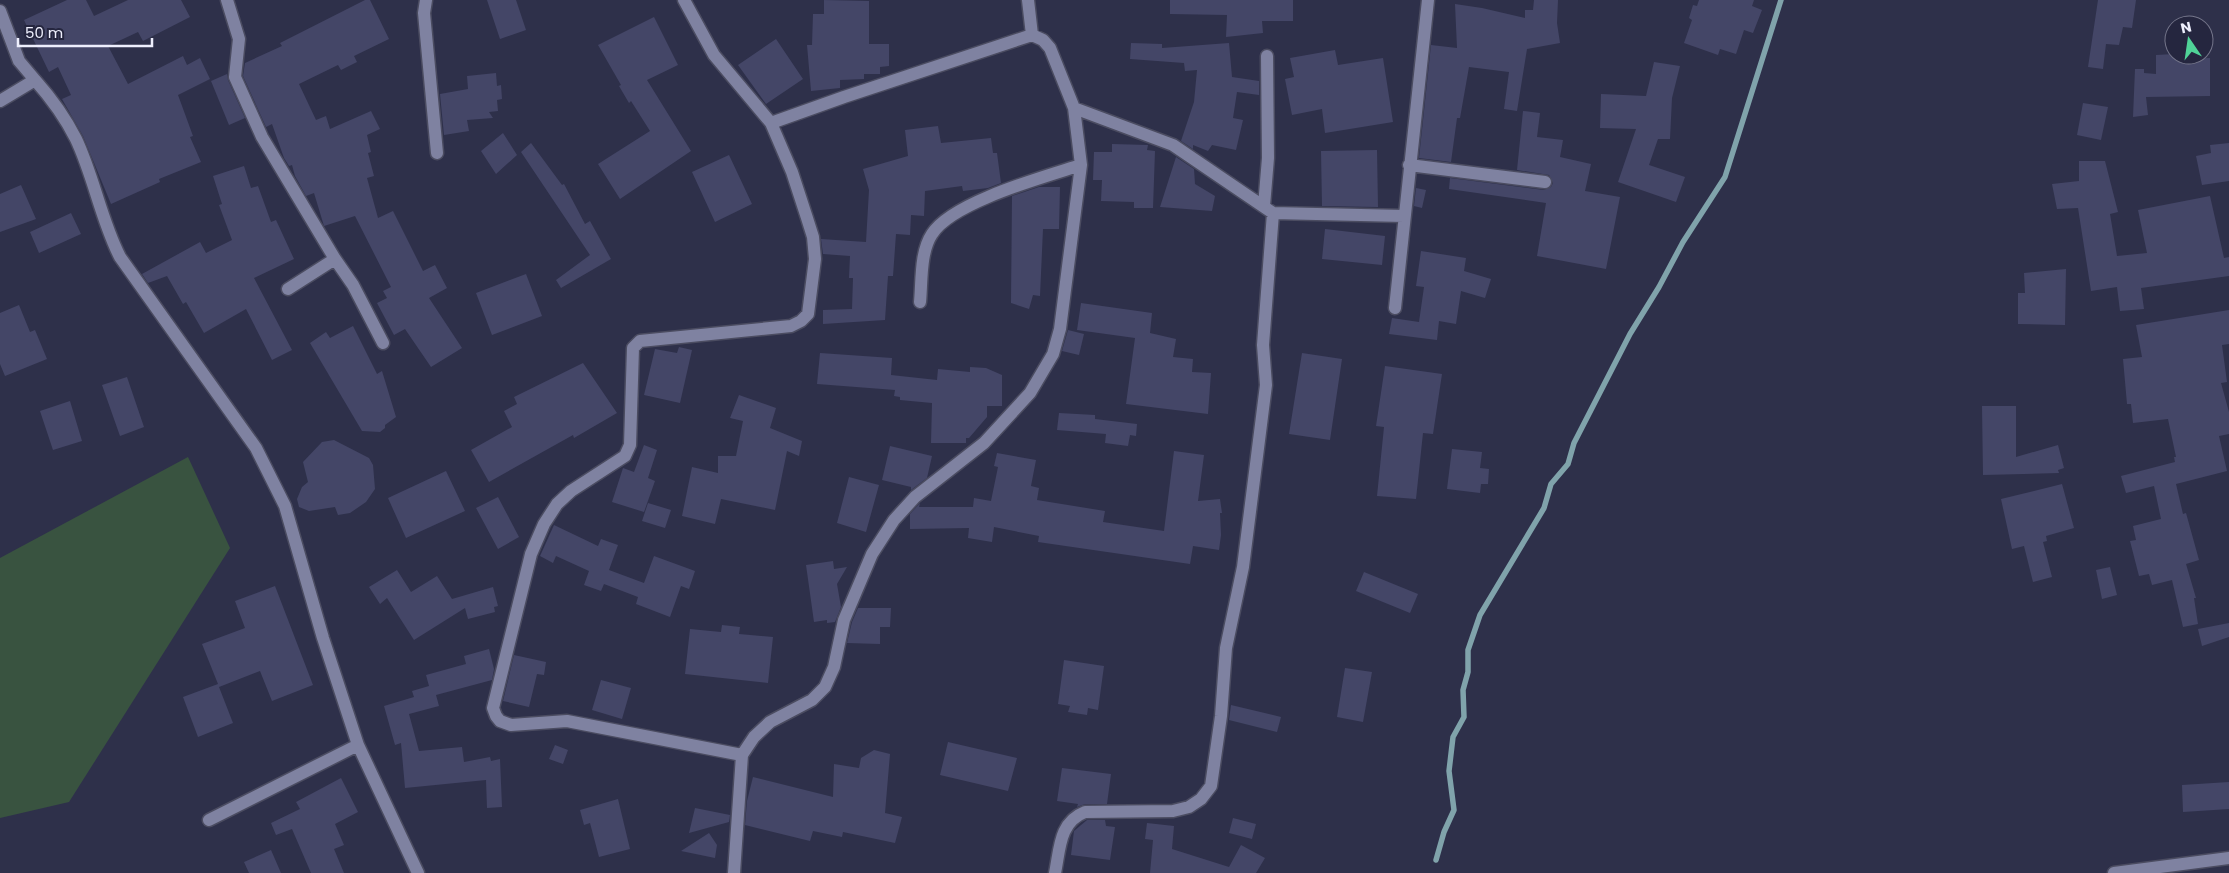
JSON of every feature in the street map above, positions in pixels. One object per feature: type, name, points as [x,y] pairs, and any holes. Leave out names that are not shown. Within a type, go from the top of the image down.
[{"type":"street","points":[[227,0],[239,39],[235,77],[262,137],[334,259],[353,285],[383,342]]},
{"type":"street","points":[[426,0],[424,13],[437,153]]},
{"type":"street","points":[[684,0],[714,55],[772,123],[792,172],[813,237],[815,259],[808,314],[801,321],[791,326],[640,341],[633,348],[630,445],[624,456],[571,491],[557,504],[544,524],[532,554],[494,708],[496,716],[500,721],[511,725],[567,721],[742,755]]},
{"type":"street","points":[[1028,0],[1032,35]]},
{"type":"street","points":[[1395,308],[1428,0]]},
{"type":"street","points":[[0,11],[19,61],[51,97],[77,141],[110,238],[120,257],[256,448],[285,506],[358,745],[418,873]]},
{"type":"street","points":[[733,873],[742,755],[754,737],[770,722],[812,700],[825,687],[834,667],[842,627],[852,596],[872,554],[890,527],[916,497],[984,443],[1007,420],[1030,392],[1053,354],[1060,329],[1081,165],[1074,108],[1050,48],[1043,40],[1032,35],[844,97],[772,123]]},
{"type":"street","points":[[1055,873],[1062,837],[1067,824],[1075,816],[1085,812],[1173,811],[1189,807],[1201,799],[1211,786],[1221,716],[1226,648],[1243,566],[1266,385],[1263,346],[1268,209],[1267,56]]},
{"type":"street","points":[[0,101],[35,80]]},
{"type":"street","points":[[1074,108],[1173,145],[1268,209],[1404,216]]},
{"type":"street","points":[[920,302],[925,251],[932,234],[944,220],[976,202],[1038,178],[1081,165]]},
{"type":"street","points":[[1409,165],[1545,182]]},
{"type":"street","points":[[288,289],[334,259]]},
{"type":"street","points":[[209,820],[358,745]]},
{"type":"street","points":[[2114,873],[2229,858]]},
{"type":"green space","points":[[188,457],[230,548],[69,802],[0,818],[0,558]]},
{"type":"building","points":[[67,0],[86,0],[94,16],[128,0],[181,0],[190,17],[143,41],[138,32],[108,46],[128,84],[183,56],[187,65],[200,58],[210,79],[178,95],[193,136],[190,137],[201,162],[159,179],[160,182],[111,204],[83,136],[62,99],[71,95],[58,67],[49,72],[24,20]]},
{"type":"building","points":[[365,0],[370,0],[389,39],[354,56],[357,62],[341,70],[338,65],[299,84],[316,120],[326,116],[330,129],[371,111],[380,129],[367,135],[371,152],[368,153],[374,176],[367,178],[378,218],[393,211],[423,271],[435,265],[447,288],[429,298],[462,348],[431,367],[405,329],[394,335],[377,303],[387,298],[383,291],[391,287],[355,216],[324,226],[314,193],[306,196],[295,176],[292,165],[289,166],[284,158],[272,124],[266,127],[243,76],[245,63],[282,46],[280,43]]},
{"type":"building","points":[[487,0],[516,0],[526,30],[500,39]]},
{"type":"building","points":[[824,0],[869,1],[869,44],[889,44],[889,66],[880,67],[880,74],[864,74],[864,79],[840,80],[840,88],[811,91],[807,45],[812,45],[813,14],[824,14]]},
{"type":"building","points":[[1170,0],[1293,0],[1293,21],[1262,21],[1263,33],[1226,37],[1227,15],[1170,14]]},
{"type":"building","points":[[1534,0],[1558,0],[1557,23],[1560,43],[1527,49],[1517,111],[1504,109],[1509,72],[1469,67],[1460,118],[1457,118],[1451,162],[1419,158],[1431,45],[1457,48],[1455,4],[1525,18],[1525,10],[1533,10]]},
{"type":"building","points":[[1699,0],[1754,0],[1752,6],[1762,10],[1753,33],[1744,30],[1736,54],[1720,49],[1718,55],[1684,43],[1692,20],[1689,18],[1693,5],[1697,6]]},
{"type":"building","points":[[2098,0],[2136,0],[2132,28],[2123,27],[2119,45],[2106,44],[2103,69],[2088,67]]},
{"type":"building","points":[[654,17],[678,65],[647,80],[691,151],[620,199],[598,164],[650,131],[631,101],[629,103],[598,45]]},
{"type":"building","points":[[776,39],[803,79],[766,104],[738,65]]},
{"type":"building","points":[[1131,43],[1162,44],[1162,48],[1229,43],[1232,77],[1259,81],[1259,95],[1237,92],[1233,118],[1243,120],[1236,150],[1212,145],[1208,151],[1193,145],[1193,149],[1181,141],[1194,102],[1197,70],[1185,71],[1184,63],[1130,59]]},
{"type":"building","points":[[1335,50],[1338,65],[1383,58],[1393,122],[1325,133],[1322,109],[1292,115],[1285,79],[1294,77],[1290,58]]},
{"type":"building","points":[[2156,55],[2164,55],[2164,65],[2210,65],[2210,96],[2146,97],[2148,115],[2133,117],[2135,69],[2144,69],[2144,73],[2156,74]]},
{"type":"building","points":[[1654,62],[1680,66],[1672,98],[1670,139],[1658,139],[1649,165],[1685,177],[1676,202],[1618,182],[1636,129],[1600,128],[1601,94],[1646,96]]},
{"type":"building","points":[[496,73],[497,86],[501,85],[502,99],[497,100],[498,111],[489,112],[493,118],[467,120],[469,131],[444,135],[440,94],[468,89],[467,76]]},
{"type":"building","points":[[227,74],[245,118],[229,125],[211,81]]},
{"type":"building","points":[[2083,103],[2108,107],[2101,140],[2077,135]]},
{"type":"building","points":[[1523,111],[1540,113],[1537,137],[1563,140],[1560,157],[1591,164],[1585,191],[1620,197],[1606,269],[1537,256],[1546,203],[1449,189],[1450,178],[1544,190],[1551,187],[1553,183],[1549,175],[1517,170]]},
{"type":"building","points":[[938,126],[941,143],[991,138],[993,153],[997,153],[1001,183],[988,188],[963,191],[962,186],[925,191],[924,216],[911,215],[910,235],[896,234],[893,276],[888,276],[885,320],[823,324],[823,310],[852,309],[853,278],[849,278],[850,256],[823,254],[821,239],[866,242],[869,190],[863,169],[908,156],[905,130]]},
{"type":"building","points":[[503,133],[517,155],[496,174],[481,151]]},
{"type":"building","points":[[531,143],[562,185],[564,184],[585,224],[590,221],[611,259],[561,288],[556,280],[590,255],[521,152]]},
{"type":"building","points":[[2229,143],[2229,181],[2202,185],[2196,156],[2211,153],[2210,145]]},
{"type":"building","points":[[1112,144],[1148,145],[1147,150],[1155,151],[1153,208],[1134,208],[1134,202],[1101,201],[1102,180],[1093,180],[1094,152],[1112,152]]},
{"type":"building","points":[[1377,150],[1378,207],[1322,206],[1321,151]]},
{"type":"building","points":[[729,155],[752,204],[715,222],[692,172]]},
{"type":"building","points":[[1176,157],[1194,169],[1195,184],[1215,196],[1212,211],[1160,207]]},
{"type":"building","points":[[2079,161],[2105,161],[2118,212],[2110,214],[2117,256],[2147,253],[2138,210],[2210,196],[2224,258],[2229,257],[2229,276],[2141,288],[2144,309],[2120,311],[2117,287],[2091,291],[2078,208],[2057,209],[2052,184],[2079,181]]},
{"type":"building","points":[[244,166],[251,188],[258,186],[271,222],[276,220],[294,259],[254,278],[292,350],[272,360],[246,309],[204,333],[186,302],[183,304],[167,276],[148,283],[142,274],[200,242],[206,253],[232,240],[219,205],[222,204],[213,176]]},
{"type":"building","points":[[21,185],[36,219],[0,232],[0,194]]},
{"type":"building","points":[[1039,187],[1060,187],[1059,229],[1043,229],[1040,296],[1033,295],[1029,309],[1011,303],[1012,196]]},
{"type":"building","points":[[1416,188],[1426,190],[1422,208],[1414,206]]},
{"type":"building","points":[[71,213],[81,234],[39,253],[30,232]]},
{"type":"building","points":[[1325,229],[1385,236],[1382,265],[1322,259]]},
{"type":"building","points":[[1421,251],[1466,258],[1464,271],[1491,279],[1485,298],[1461,291],[1456,324],[1439,321],[1437,340],[1389,334],[1392,318],[1419,322],[1424,287],[1416,286]]},
{"type":"building","points":[[2066,269],[2065,325],[2018,324],[2018,293],[2025,293],[2024,273]]},
{"type":"building","points":[[526,274],[542,316],[492,335],[476,293]]},
{"type":"building","points":[[1081,303],[1152,313],[1150,333],[1176,339],[1173,357],[1193,359],[1192,372],[1211,373],[1208,414],[1126,404],[1135,338],[1077,330]]},
{"type":"building","points":[[19,305],[30,332],[35,330],[47,359],[5,376],[0,364],[0,313]]},
{"type":"building","points":[[2229,310],[2229,344],[2222,345],[2227,382],[2221,383],[2229,412],[2229,434],[2219,436],[2227,471],[2176,484],[2183,514],[2186,513],[2199,560],[2186,564],[2196,598],[2194,598],[2198,624],[2183,627],[2172,580],[2152,585],[2149,574],[2139,576],[2130,541],[2136,540],[2133,526],[2161,519],[2154,486],[2126,493],[2121,476],[2175,462],[2174,457],[2176,457],[2168,419],[2133,423],[2131,404],[2127,404],[2123,359],[2142,357],[2136,325]]},
{"type":"building","points":[[353,326],[377,374],[382,371],[396,417],[385,425],[385,428],[380,432],[362,431],[310,343],[326,332],[330,338]]},
{"type":"building","points":[[1068,330],[1084,334],[1079,355],[1062,351]]},
{"type":"building","points":[[679,347],[692,350],[680,403],[644,395],[655,349],[677,353]]},
{"type":"building","points":[[820,353],[892,358],[891,375],[937,380],[938,369],[970,372],[970,367],[986,368],[1002,375],[1002,406],[987,406],[987,417],[969,438],[966,438],[966,443],[931,443],[932,403],[900,400],[900,397],[894,396],[895,390],[817,384]]},
{"type":"building","points":[[1302,353],[1342,359],[1330,440],[1289,434]]},
{"type":"building","points":[[583,363],[617,413],[574,438],[573,435],[489,482],[471,450],[512,427],[504,411],[517,404],[514,397]]},
{"type":"building","points":[[1385,366],[1442,374],[1433,434],[1423,433],[1416,499],[1377,496],[1384,427],[1376,426]]},
{"type":"building","points":[[127,377],[144,427],[120,436],[102,385]]},
{"type":"building","points":[[739,395],[776,408],[770,428],[802,441],[799,456],[787,451],[775,510],[721,499],[715,524],[682,516],[692,467],[718,473],[718,456],[736,456],[743,421],[730,418]]},
{"type":"building","points":[[70,401],[82,441],[53,450],[40,411]]},
{"type":"building","points":[[1982,406],[2016,406],[2016,457],[2058,445],[2064,468],[2058,470],[2059,473],[1983,475]]},
{"type":"building","points":[[1059,413],[1095,415],[1095,419],[1137,424],[1136,436],[1130,435],[1128,446],[1105,443],[1106,434],[1057,430]]},
{"type":"building","points":[[334,440],[369,458],[373,465],[375,489],[366,502],[350,513],[338,515],[335,507],[309,511],[299,507],[297,499],[302,487],[308,482],[303,462],[322,442]]},
{"type":"building","points":[[644,445],[657,450],[648,478],[655,481],[644,512],[612,502],[623,468],[634,472]]},
{"type":"building","points":[[890,446],[932,456],[927,478],[911,490],[911,487],[882,480]]},
{"type":"building","points":[[1452,449],[1482,452],[1480,468],[1489,469],[1488,484],[1481,484],[1480,493],[1447,489]]},
{"type":"building","points":[[1174,451],[1204,455],[1198,501],[1220,499],[1222,513],[1220,513],[1221,535],[1219,550],[1193,546],[1190,564],[1038,542],[1039,536],[994,527],[992,542],[968,538],[969,528],[910,529],[910,514],[920,503],[919,507],[973,507],[974,498],[991,501],[998,467],[994,466],[997,453],[1036,460],[1031,486],[1039,488],[1037,500],[1105,511],[1103,522],[1164,531]]},
{"type":"building","points":[[446,471],[465,511],[406,538],[388,498]]},
{"type":"building","points":[[849,477],[879,485],[866,532],[837,523]]},
{"type":"building","points":[[2062,484],[2074,528],[2046,536],[2047,541],[2043,542],[2052,577],[2033,582],[2024,546],[2012,549],[2001,499]]},
{"type":"building","points":[[498,497],[519,537],[498,549],[476,508]]},
{"type":"building","points":[[648,503],[671,510],[665,528],[642,521]]},
{"type":"building","points":[[554,525],[598,546],[601,539],[618,545],[609,570],[644,583],[654,556],[695,571],[689,589],[681,586],[670,617],[636,604],[638,597],[604,584],[601,591],[584,585],[589,571],[556,556],[553,563],[540,556]]},
{"type":"building","points":[[833,561],[834,569],[847,567],[837,584],[841,607],[835,622],[827,623],[827,620],[814,622],[806,565]]},
{"type":"building","points":[[2110,567],[2117,595],[2102,599],[2096,570]]},
{"type":"building","points":[[397,570],[411,592],[437,576],[452,599],[493,587],[498,606],[494,607],[495,612],[468,619],[465,608],[414,640],[387,598],[380,604],[369,587]]},
{"type":"building","points":[[1364,572],[1418,594],[1410,613],[1356,591]]},
{"type":"building","points":[[275,586],[313,685],[272,701],[260,671],[219,687],[233,723],[198,737],[183,697],[218,684],[202,644],[245,628],[235,601]]},
{"type":"building","points":[[858,608],[891,608],[890,627],[880,627],[880,644],[847,643],[852,622]]},
{"type":"building","points":[[2229,623],[2229,637],[2202,646],[2198,629]]},
{"type":"building","points":[[722,625],[740,627],[739,634],[773,637],[768,683],[685,674],[690,629],[721,632]]},
{"type":"building","points":[[489,649],[494,669],[492,680],[436,695],[439,706],[409,714],[419,751],[462,747],[464,762],[490,757],[491,761],[500,759],[502,807],[487,808],[486,780],[405,788],[401,743],[395,745],[384,706],[414,697],[412,691],[429,686],[426,675],[466,664],[464,656]]},
{"type":"building","points":[[514,655],[546,662],[544,675],[537,674],[529,707],[503,701]]},
{"type":"building","points":[[1064,660],[1104,666],[1098,710],[1088,708],[1087,715],[1068,712],[1070,706],[1058,704]]},
{"type":"building","points":[[1345,668],[1372,672],[1363,722],[1337,717]]},
{"type":"building","points":[[601,680],[631,688],[622,719],[592,710]]},
{"type":"building","points":[[1231,705],[1281,717],[1277,732],[1229,720]]},
{"type":"building","points":[[948,742],[1017,758],[1008,791],[940,775]]},
{"type":"building","points":[[555,745],[568,750],[563,764],[549,759]]},
{"type":"building","points":[[874,750],[890,754],[885,813],[902,817],[895,843],[843,832],[842,837],[813,831],[810,841],[745,825],[747,801],[753,777],[833,797],[834,764],[859,768],[861,758]]},
{"type":"building","points":[[1062,768],[1111,774],[1107,804],[1085,804],[1077,807],[1078,804],[1057,801]]},
{"type":"building","points":[[341,778],[358,812],[335,824],[344,845],[334,849],[344,873],[311,873],[292,829],[276,835],[271,823],[300,809],[296,802]]},
{"type":"building","points":[[2229,782],[2229,809],[2183,812],[2182,785]]},
{"type":"building","points":[[618,799],[630,849],[599,857],[590,823],[584,825],[580,810]]},
{"type":"building","points":[[695,808],[730,815],[729,822],[689,833]]},
{"type":"building","points":[[1233,818],[1256,824],[1252,839],[1229,833]]},
{"type":"building","points":[[1087,820],[1105,820],[1106,826],[1115,827],[1110,860],[1071,855],[1074,831]]},
{"type":"building","points":[[1147,823],[1174,826],[1172,849],[1229,867],[1241,845],[1265,858],[1256,873],[1150,873],[1153,840],[1145,839]]},
{"type":"building","points":[[709,833],[717,845],[715,858],[681,851]]},
{"type":"building","points":[[271,850],[281,873],[249,873],[244,862]]},
{"type":"waterway","points":[[1436,860],[1444,832],[1454,810],[1449,771],[1453,737],[1464,717],[1463,690],[1468,672],[1468,650],[1480,615],[1544,508],[1551,484],[1568,464],[1574,443],[1630,334],[1659,287],[1683,242],[1725,177],[1781,0]]}]
